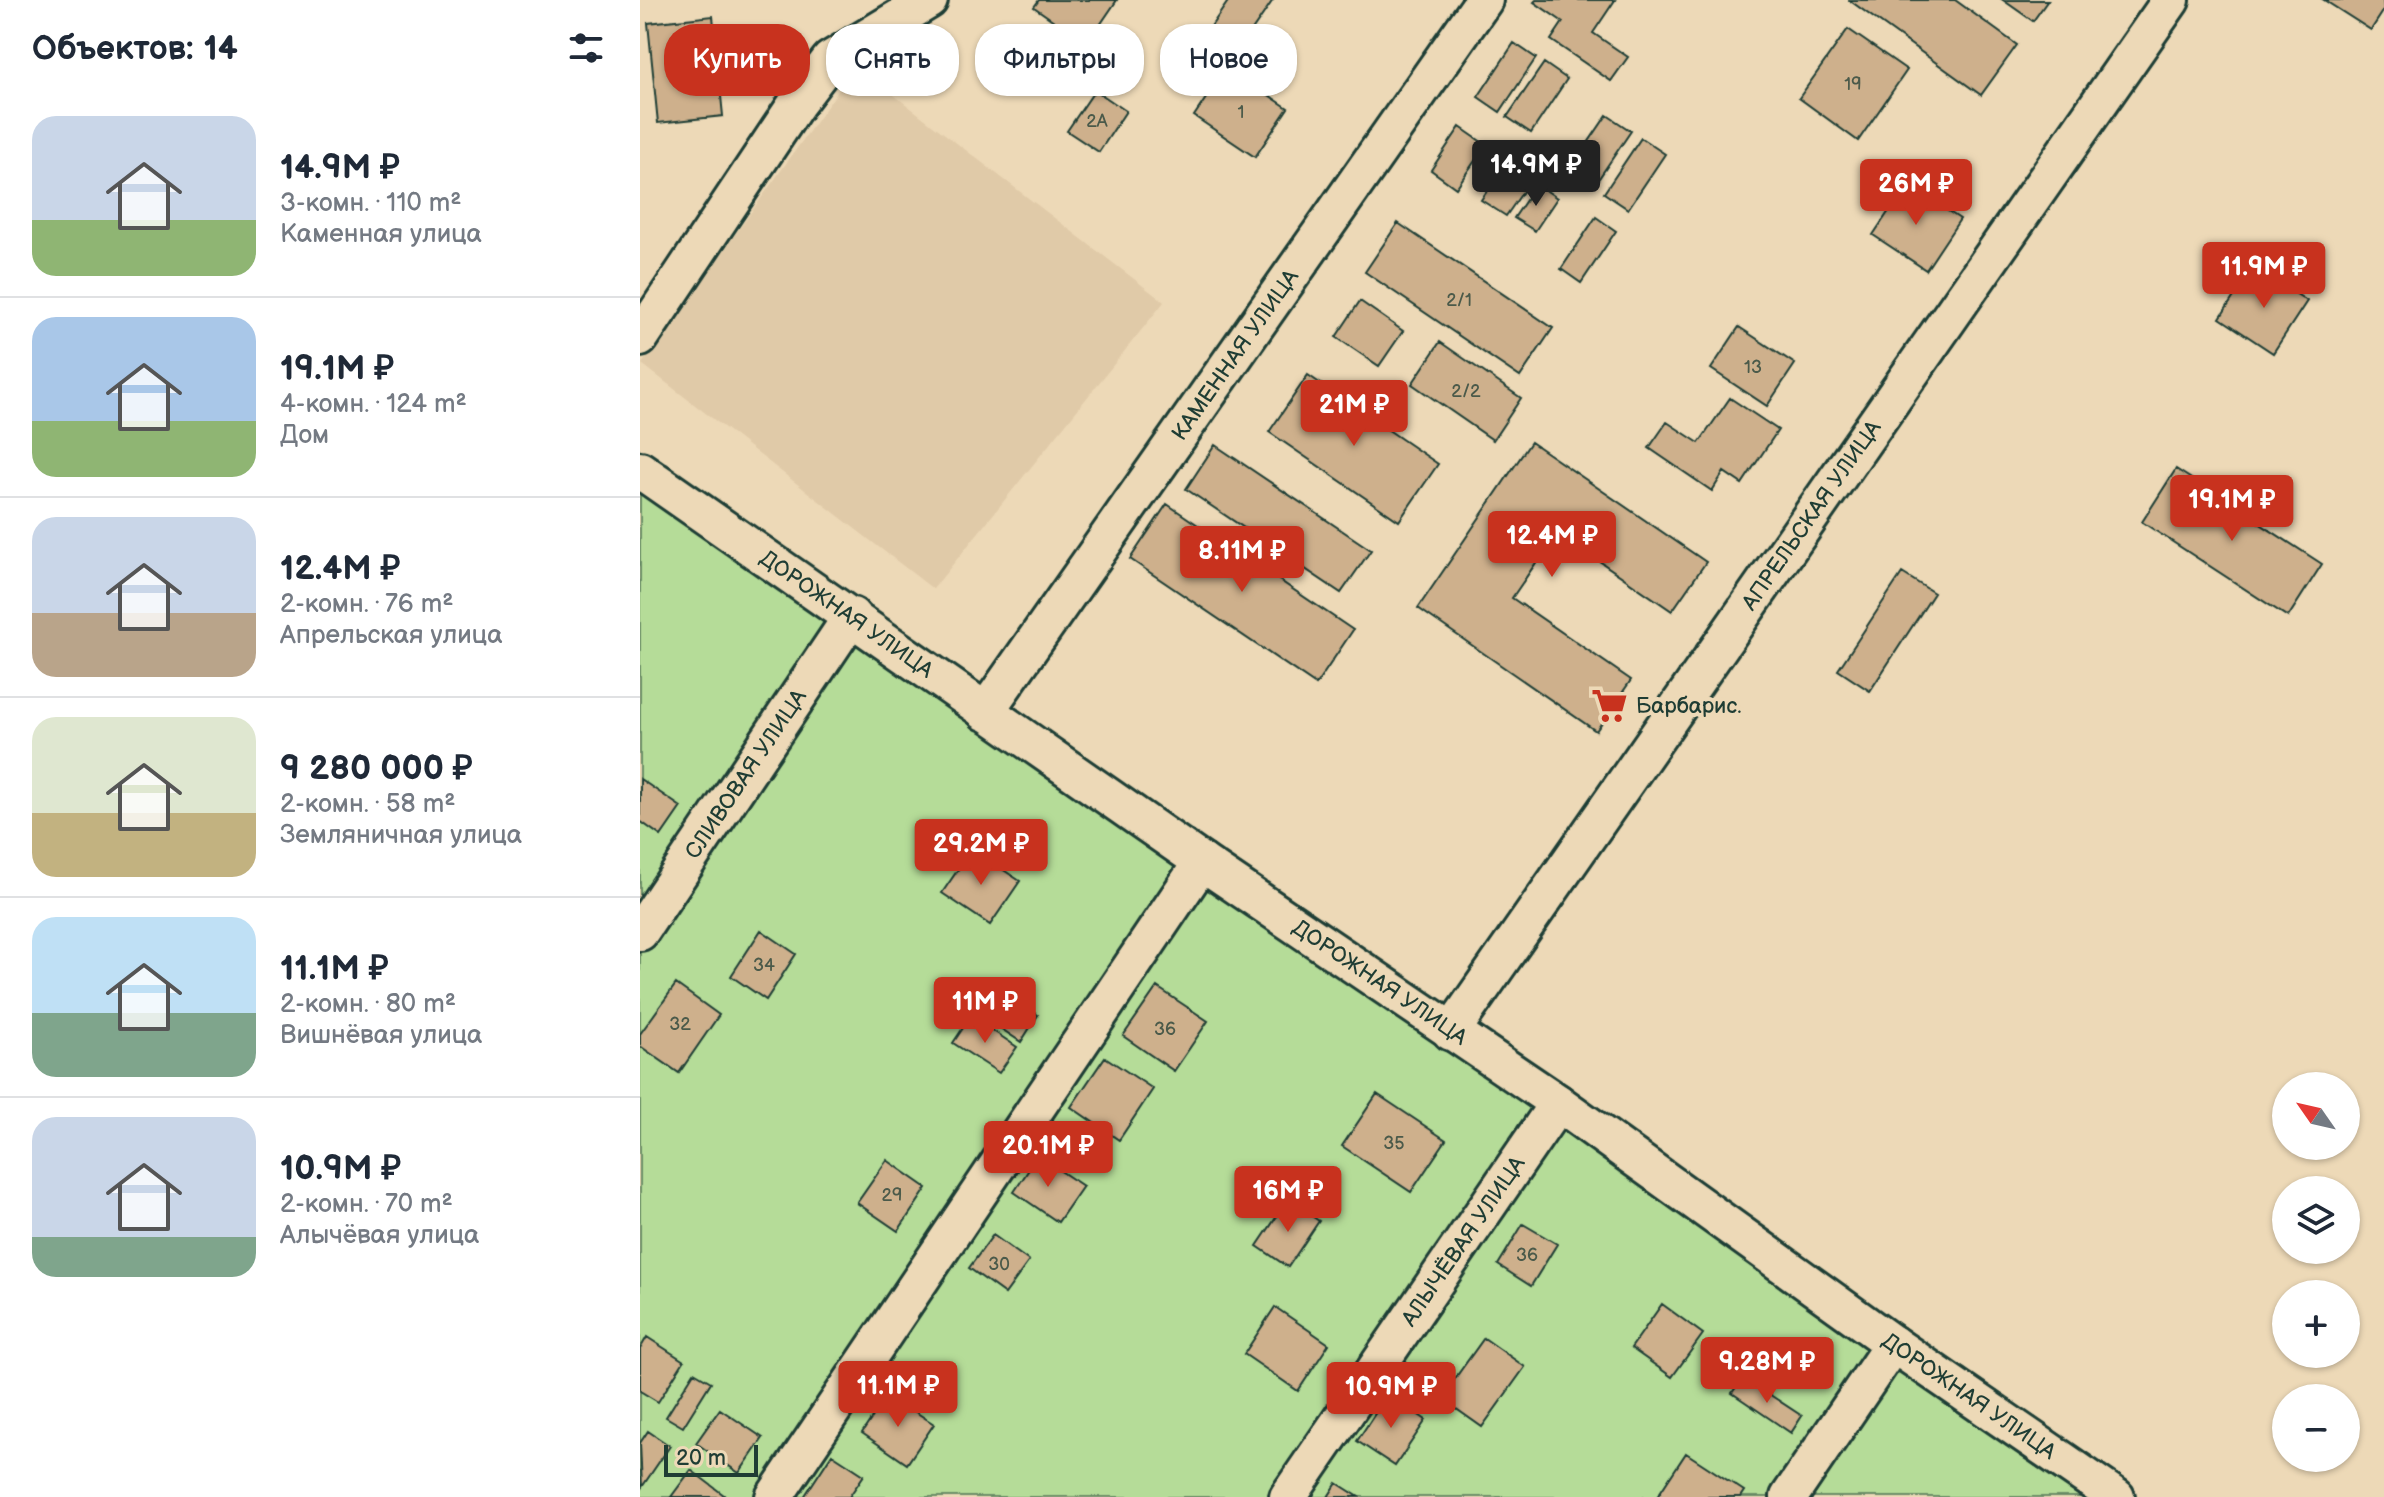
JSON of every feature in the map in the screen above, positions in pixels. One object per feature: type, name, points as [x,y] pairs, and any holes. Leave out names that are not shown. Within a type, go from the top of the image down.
[{"type":"street","points":[[640,338],[797,103],[830,60],[929,0]]},
{"type":"street","name":"КАМЕННАЯ УЛИЦА","points":[[985,712],[1484,0]]},
{"type":"street","name":"АПРЕЛЬСКАЯ УЛИЦА","points":[[1451,1032],[2171,0]]},
{"type":"street","name":"ДОРОЖНАЯ УЛИЦА","points":[[640,470],[1202,862],[1558,1103],[1893,1344],[2116,1497]]},
{"type":"street","name":"СЛИВОВАЯ УЛИЦА","points":[[640,932],[852,616]]},
{"type":"street","points":[[774,1497],[1202,862]]},
{"type":"street","name":"АЛЫЧЁВАЯ УЛИЦА","points":[[1288,1497],[1558,1103]]},
{"type":"street","points":[[1789,1497],[1893,1344]]},
{"type":"shaded area","points":[[834,96],[895,96],[1164,302],[933,589],[642,364]]},
{"type":"green space","points":[[640,470],[2116,1497],[640,1497]]},
{"type":"building","points":[[1039,0],[1117,0],[1101,24],[1058,24],[1034,7]]},
{"type":"building","points":[[1229,0],[1273,0],[1257,24],[1213,24]]},
{"type":"building","points":[[1615,0],[1593,33],[1628,57],[1611,81],[1551,40],[1563,22],[1534,2]]},
{"type":"building","points":[[1849,0],[1955,0],[2017,45],[1981,95]]},
{"type":"building","points":[[2003,0],[2048,0],[2033,21]]},
{"type":"building","points":[[2324,0],[2383,0],[2384,10],[2371,30]]},
{"type":"building","points":[[713,16],[714,24],[664,24],[664,96],[721,96],[723,116],[658,123],[648,23]]},
{"type":"building","points":[[1848,29],[1907,70],[1858,141],[1799,98]]},
{"type":"building","points":[[1514,43],[1536,58],[1500,112],[1478,97]]},
{"type":"building","points":[[1544,63],[1567,79],[1531,133],[1507,117]]},
{"type":"building","points":[[1091,96],[1104,96],[1126,111],[1099,152],[1067,131]]},
{"type":"building","points":[[1207,96],[1270,96],[1288,108],[1255,157],[1194,116]]},
{"type":"building","points":[[1607,115],[1631,131],[1595,184],[1571,168]]},
{"type":"building","points":[[1460,127],[1486,145],[1456,188],[1431,170]]},
{"type":"building","points":[[1641,138],[1665,154],[1628,209],[1604,193]]},
{"type":"building","points":[[1506,163],[1531,180],[1506,216],[1481,200]]},
{"type":"building","points":[[1537,184],[1557,198],[1535,231],[1514,218]]},
{"type":"building","points":[[1907,184],[1960,219],[1926,270],[1873,235]]},
{"type":"building","points":[[1596,217],[1616,231],[1581,283],[1561,269]]},
{"type":"building","points":[[1398,223],[1553,328],[1520,377],[1365,272]]},
{"type":"building","points":[[2254,266],[2307,301],[2273,353],[2220,318]]},
{"type":"building","points":[[1360,301],[1403,331],[1379,366],[1336,337]]},
{"type":"building","points":[[1739,327],[1795,364],[1767,406],[1711,369]]},
{"type":"building","points":[[1440,342],[1521,398],[1493,440],[1412,384]]},
{"type":"building","points":[[1308,375],[1438,464],[1399,521],[1269,432]]},
{"type":"building","points":[[1730,398],[1778,430],[1742,484],[1724,472],[1712,491],[1649,448],[1667,422],[1699,443]]},
{"type":"building","points":[[1531,442],[1706,562],[1672,611],[1557,532],[1512,598],[1631,680],[1596,731],[1418,608]]},
{"type":"building","points":[[1215,445],[1371,550],[1341,593],[1186,489]]},
{"type":"building","points":[[2176,469],[2322,564],[2288,617],[2142,522]]},
{"type":"building","points":[[1167,504],[1353,630],[1316,685],[1130,559]]},
{"type":"building","points":[[1902,573],[1934,593],[1870,691],[1838,670]]},
{"type":"building","points":[[640,779],[681,807],[661,836],[640,821]]},
{"type":"building","points":[[972,849],[1020,881],[990,925],[942,893]]},
{"type":"building","points":[[761,930],[796,954],[766,1000],[731,976]]},
{"type":"building","points":[[676,984],[719,1015],[679,1073],[640,1046],[640,1034]]},
{"type":"building","points":[[992,985],[1038,1015],[1021,1042],[975,1011]]},
{"type":"building","points":[[1157,987],[1208,1021],[1174,1071],[1123,1036]]},
{"type":"building","points":[[971,1016],[1017,1047],[999,1073],[953,1043]]},
{"type":"building","points":[[1105,1057],[1153,1089],[1119,1140],[1071,1107]]},
{"type":"building","points":[[1377,1094],[1446,1140],[1411,1192],[1342,1146]]},
{"type":"building","points":[[1038,1156],[1083,1186],[1058,1222],[1014,1192]]},
{"type":"building","points":[[887,1160],[927,1188],[898,1231],[857,1203]]},
{"type":"building","points":[[1288,1200],[1319,1221],[1288,1267],[1257,1246]]},
{"type":"building","points":[[1523,1224],[1557,1244],[1531,1286],[1498,1265]]},
{"type":"building","points":[[993,1235],[1029,1261],[1005,1294],[969,1268]]},
{"type":"building","points":[[1662,1304],[1703,1334],[1672,1377],[1631,1348]]},
{"type":"building","points":[[1275,1307],[1329,1344],[1298,1391],[1244,1354]]},
{"type":"building","points":[[647,1337],[684,1361],[658,1402],[640,1391],[640,1349]]},
{"type":"building","points":[[1484,1338],[1525,1367],[1482,1427],[1441,1398]]},
{"type":"building","points":[[694,1372],[711,1382],[683,1427],[666,1417]]},
{"type":"building","points":[[1743,1377],[1802,1416],[1791,1433],[1732,1393]]},
{"type":"building","points":[[888,1394],[934,1424],[907,1464],[862,1433]]},
{"type":"building","points":[[1388,1394],[1426,1420],[1395,1466],[1357,1441]]},
{"type":"building","points":[[720,1409],[763,1438],[739,1473],[696,1443]]},
{"type":"building","points":[[648,1431],[670,1446],[642,1487],[640,1443]]},
{"type":"building","points":[[1686,1453],[1744,1491],[1740,1497],[1657,1497]]},
{"type":"building","points":[[832,1454],[864,1475],[849,1497],[804,1497]]},
{"type":"building","points":[[691,1470],[724,1495],[671,1497]]},
{"type":"building","points":[[1337,1483],[1359,1497],[1328,1497]]},
{"type":"place","name":"Барбарис.","points":[[1610,706]]}]
